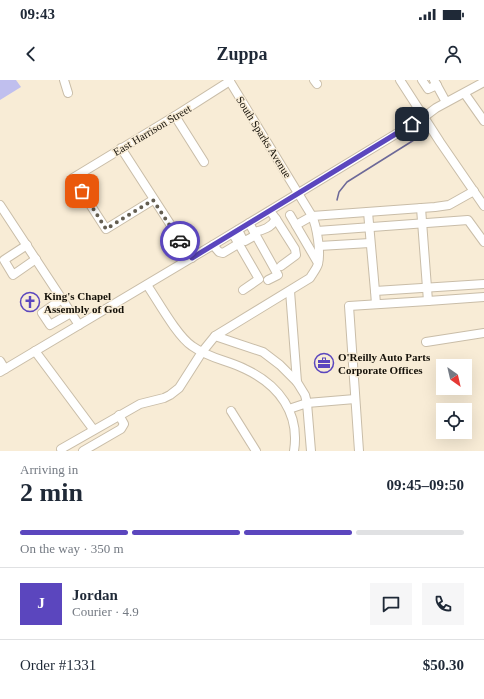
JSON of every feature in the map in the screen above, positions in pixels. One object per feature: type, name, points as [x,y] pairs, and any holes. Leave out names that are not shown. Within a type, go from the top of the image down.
[{"type":"street","points":[[64,80],[68,93]]},
{"type":"street","points":[[400,80],[484,206]]},
{"type":"street","points":[[422,80],[428,89],[435,83],[446,102]]},
{"type":"street","name":"East Harrison Street","points":[[153,200],[106,229],[73,178],[175,116],[229,81]]},
{"type":"street","name":"South Sparks Avenue","points":[[229,81],[316,224],[319,246],[318,264]]},
{"type":"street","points":[[424,117],[440,112],[484,82]]},
{"type":"street","points":[[0,360],[3,370],[299,194],[446,102],[467,93]]},
{"type":"street","points":[[467,93],[484,121]]},
{"type":"street","points":[[175,116],[204,162]]},
{"type":"street","points":[[121,148],[153,200],[192,258]]},
{"type":"street","points":[[296,225],[312,216],[449,205],[474,191]]},
{"type":"street","points":[[0,204],[25,247],[36,260],[79,325]]},
{"type":"street","points":[[421,208],[428,301]]},
{"type":"street","points":[[270,211],[295,249],[296,255],[282,266]]},
{"type":"street","points":[[368,212],[376,304]]},
{"type":"street","points":[[61,449],[93,429],[140,404],[170,395],[179,388],[202,352],[215,336],[310,278],[318,264],[290,215]]},
{"type":"street","points":[[235,232],[245,241],[255,233],[266,229],[276,220]]},
{"type":"street","points":[[317,231],[468,220],[484,242]]},
{"type":"street","points":[[249,224],[278,275],[268,280]]},
{"type":"street","points":[[235,232],[238,244],[259,279],[243,290]]},
{"type":"street","points":[[319,246],[370,242]]},
{"type":"street","points":[[213,245],[219,252],[223,253],[238,244]]},
{"type":"street","points":[[25,247],[4,260],[13,275],[36,260]]},
{"type":"street","points":[[375,291],[484,284]]},
{"type":"street","points":[[147,285],[181,335],[191,345],[224,362],[244,368],[264,378],[279,393],[289,409],[294,422],[296,440],[294,451]]},
{"type":"street","points":[[290,291],[297,382]]},
{"type":"street","points":[[359,451],[349,306],[484,297]]},
{"type":"street","points":[[62,299],[42,312],[50,325],[71,313]]},
{"type":"street","points":[[426,342],[484,333]]},
{"type":"street","points":[[215,336],[263,352],[280,365],[297,382],[305,395],[307,403],[311,451]]},
{"type":"street","points":[[35,351],[93,429]]},
{"type":"street","points":[[289,409],[307,403],[355,399]]},
{"type":"street","points":[[230,411],[256,451]]},
{"type":"street","points":[[83,451],[121,429],[124,424],[119,415]]},
{"type":"shaded area","points":[[0,80],[16,80],[21,87],[0,100]]},
{"type":"waterway","points":[[337,200],[339,192],[347,182],[414,140],[418,134]]},
{"type":"way so far","points":[[82,191],[106,229],[153,200],[180,241]]},
{"type":"place","name":"King's Chapel Assembly of God","points":[[30,302]]},
{"type":"place","name":"O'Reilly Auto Parts Corporate Offices","points":[[324,363]]},
{"type":"route","points":[[180,241],[192,258],[412,124]]}]
